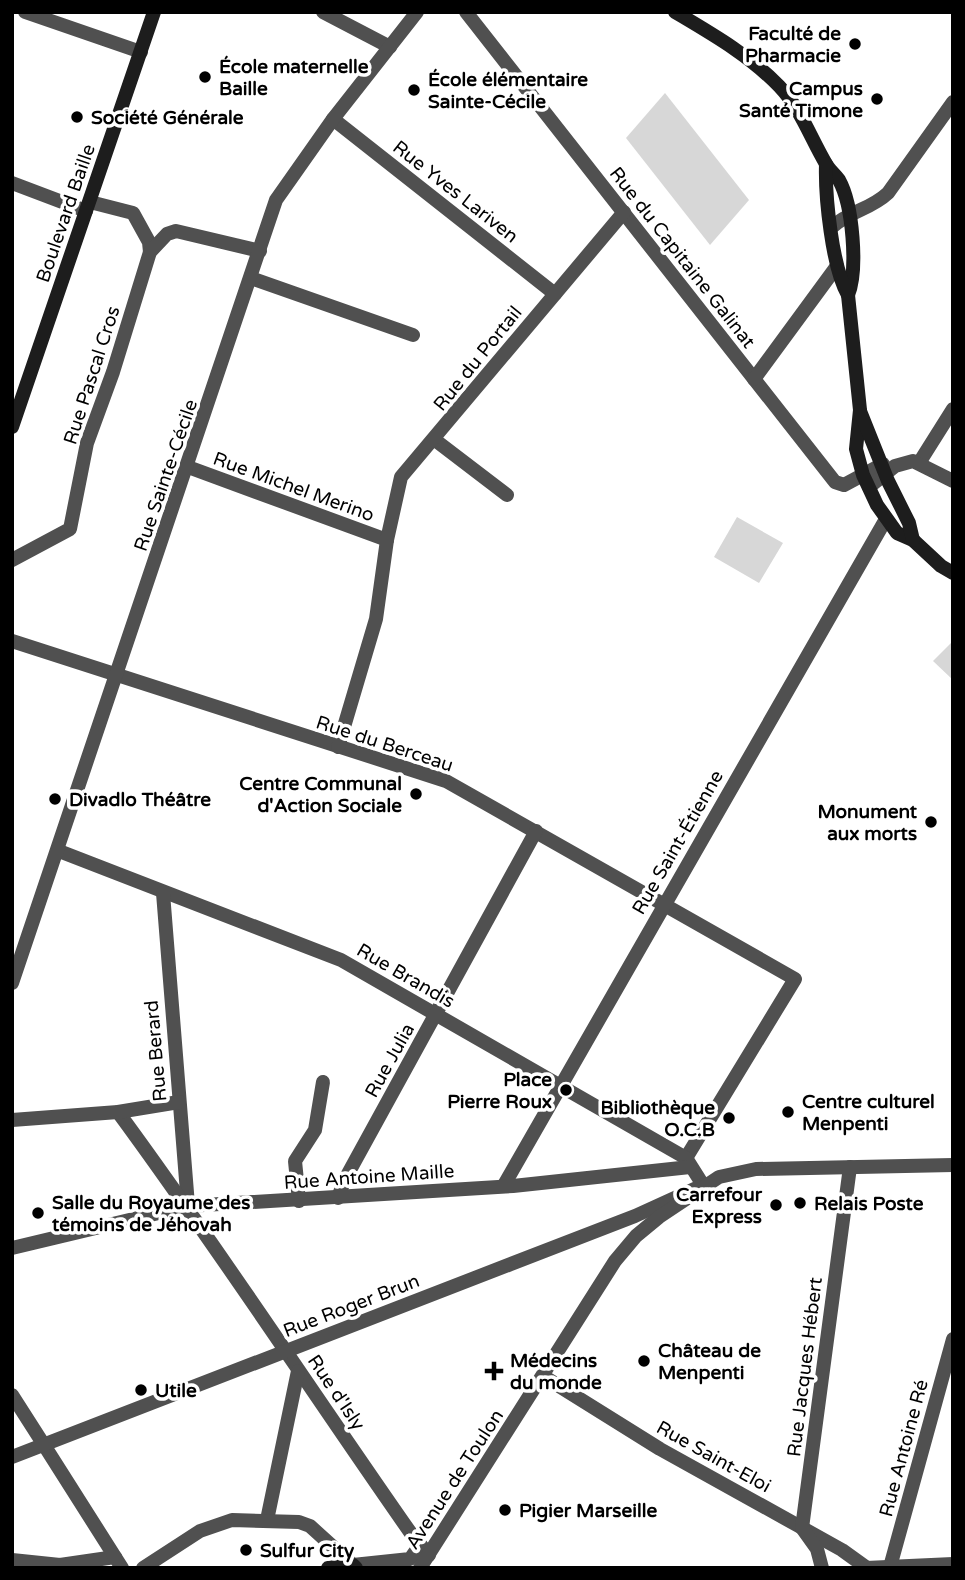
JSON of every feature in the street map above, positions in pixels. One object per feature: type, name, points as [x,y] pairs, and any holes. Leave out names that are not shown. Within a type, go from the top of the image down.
[{"type":"main road","name":"Boulevard Baille","points":[[12,427],[154,12]]},
{"type":"main road","points":[[675,12],[743,54],[781,88],[799,110],[826,164],[840,181],[848,212],[853,281],[848,295]]},
{"type":"main road","points":[[826,164],[825,185],[837,266],[848,295],[860,410],[856,449],[866,481],[886,519],[897,533],[913,540],[947,570],[953,583]]},
{"type":"main road","points":[[860,410],[909,523],[913,540]]},
{"type":"main road","points":[[328,1568],[355,1566]]},
{"type":"street","points":[[25,12],[141,52]]},
{"type":"street","points":[[323,12],[390,47]]},
{"type":"street","name":"Rue Sainte-Cécile","points":[[12,983],[280,192],[417,12]]},
{"type":"street","name":"Rue du Capitaine Galinat","points":[[466,12],[835,482],[844,485],[866,481],[884,468],[906,461],[919,463]]},
{"type":"street","points":[[832,226],[848,212],[875,205],[888,193],[953,102]]},
{"type":"street","name":"Rue Yves Lariven","points":[[333,119],[555,294]]},
{"type":"street","points":[[12,183],[88,206],[134,213],[149,242],[150,252]]},
{"type":"street","name":"Rue du Portail","points":[[338,747],[376,619],[387,540],[401,477],[435,440],[624,212]]},
{"type":"street","points":[[150,252],[167,234],[176,231],[260,251]]},
{"type":"street","name":"Rue Pascal Cros","points":[[12,561],[70,529],[92,427],[114,373],[150,252]]},
{"type":"street","points":[[754,379],[837,266]]},
{"type":"street","points":[[251,278],[413,335]]},
{"type":"street","points":[[953,409],[919,463],[953,481]]},
{"type":"street","points":[[435,440],[507,495]]},
{"type":"street","name":"Rue Michel Merino","points":[[188,467],[387,540]]},
{"type":"street","name":"Rue Saint-Étienne","points":[[504,1185],[886,519]]},
{"type":"street","name":"Rue du Berceau","points":[[12,641],[446,781],[795,979],[688,1162]]},
{"type":"street","name":"Rue Julia","points":[[338,1198],[344,1181],[536,831]]},
{"type":"street","name":"Rue Brandis","points":[[58,851],[341,960],[688,1162],[703,1185]]},
{"type":"street","name":"Rue Berard","points":[[163,893],[188,1206]]},
{"type":"street","points":[[299,1201],[295,1161],[314,1130],[323,1082]]},
{"type":"street","points":[[12,1120],[118,1112],[179,1102]]},
{"type":"street","name":"Rue d'Isly","points":[[118,1112],[188,1206],[298,1371],[425,1550]]},
{"type":"street","name":"Rue Antoine Maille","points":[[12,1248],[188,1206],[299,1201],[504,1185],[688,1162]]},
{"type":"street","name":"Avenue de Toulon","points":[[414,1563],[543,1376],[615,1261],[636,1236],[703,1185],[719,1177],[756,1169],[953,1165]]},
{"type":"street","name":"Rue Jacques Hébert","points":[[803,1528],[850,1167]]},
{"type":"street","name":"Rue Roger Brun","points":[[12,1457],[635,1216],[703,1185]]},
{"type":"street","points":[[635,1216],[636,1236]]},
{"type":"street","name":"Rue Antoine Ré","points":[[890,1567],[953,1339]]},
{"type":"street","points":[[267,1520],[298,1371]]},
{"type":"street","name":"Rue Saint-Eloi","points":[[543,1376],[660,1450],[803,1528],[867,1568]]},
{"type":"street","points":[[12,1395],[118,1563]]},
{"type":"street","points":[[143,1568],[217,1523],[267,1520],[310,1525],[355,1566],[414,1563]]},
{"type":"street","points":[[803,1528],[817,1549],[822,1568]]},
{"type":"street","points":[[12,1560],[61,1565],[118,1563]]},
{"type":"street","points":[[867,1568],[953,1564]]},
{"type":"shaded area","points":[[665,93],[749,200],[710,245],[626,138]]},
{"type":"shaded area","points":[[737,517],[783,543],[759,583],[714,557]]},
{"type":"shaded area","points":[[953,641],[953,680],[933,661]]},
{"type":"place","name":"Faculté de Pharmacie","points":[[855,44]]},
{"type":"place","name":"École maternelle Baille","points":[[205,77]]},
{"type":"place","name":"École élémentaire Sainte-Cécile","points":[[414,90]]},
{"type":"place","name":"Campus Santé Timone","points":[[877,99]]},
{"type":"place","name":"Société Générale","points":[[77,117]]},
{"type":"place","name":"Centre Communal d'Action Sociale","points":[[416,794]]},
{"type":"place","name":"Divadlo Théâtre","points":[[55,799]]},
{"type":"place","name":"Monument aux morts","points":[[931,822]]},
{"type":"place","name":"Place Pierre Roux","points":[[566,1090]]},
{"type":"place","name":"Centre culturel Menpenti","points":[[788,1112]]},
{"type":"place","name":"Bibliothèque O.C.B","points":[[729,1118]]},
{"type":"place","name":"Relais Poste","points":[[800,1203]]},
{"type":"place","name":"Carrefour Express","points":[[776,1205]]},
{"type":"place","name":"Salle du Royaume des témoins de Jéhovah","points":[[38,1213]]},
{"type":"place","name":"Château de Menpenti","points":[[644,1361]]},
{"type":"place","name":"Médecins du monde","points":[[494,1371]]},
{"type":"place","name":"Utile","points":[[141,1390]]},
{"type":"place","name":"Pigier Marseille","points":[[505,1510]]},
{"type":"place","name":"Sulfur City","points":[[246,1550]]}]
